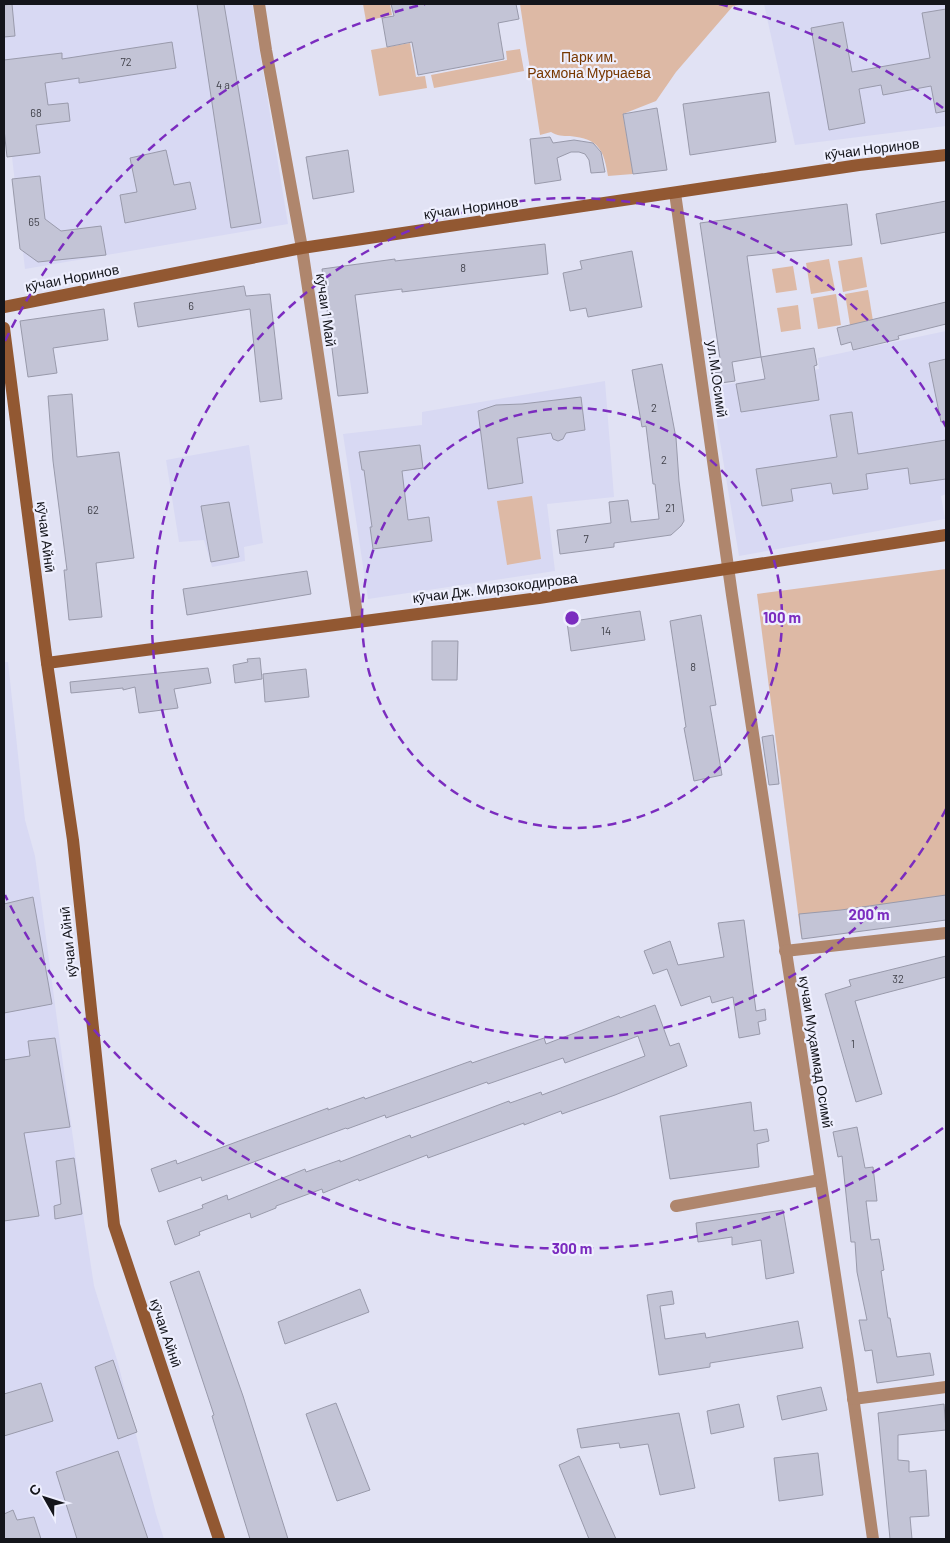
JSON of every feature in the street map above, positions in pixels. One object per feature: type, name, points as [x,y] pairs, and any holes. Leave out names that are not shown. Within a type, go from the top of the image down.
[{"type":"street","name":"кӯчаи 1 Май","points":[[259,4],[302,248],[358,621]]},
{"type":"street","name":"кӯчаи Норинов","points":[[4,306],[302,248],[858,165],[946,155]]},
{"type":"street","name":"ул.М.Осимй","points":[[675,193],[729,570]]},
{"type":"street","name":"кӯчаи Айнӣ","points":[[4,328],[72,840],[114,1225],[219,1539]]},
{"type":"street","name":"кӯчаи Дж. Мирзокодирова","points":[[47,663],[539,598],[946,535]]},
{"type":"street","name":"кучаи Муҳаммад Осимй","points":[[729,570],[873,1539]]},
{"type":"street","points":[[785,951],[946,933]]},
{"type":"street","points":[[676,1206],[820,1180]]},
{"type":"street","points":[[853,1399],[946,1387]]},
{"type":"shaded area","points":[[4,4],[252,4],[288,224],[25,269],[4,88]]},
{"type":"shaded area","points":[[764,4],[946,4],[946,126],[795,145]]},
{"type":"shaded area","points":[[946,331],[946,442],[940,444],[946,475],[946,494],[941,496],[945,519],[739,556],[711,387],[819,369],[818,358]]},
{"type":"shaded area","points":[[605,381],[614,497],[547,504],[555,571],[368,599],[343,434],[422,425],[422,412]]},
{"type":"shaded area","points":[[249,445],[263,543],[244,547],[245,561],[212,567],[204,540],[179,542],[166,460]]},
{"type":"shaded area","points":[[4,662],[8,662],[25,820],[35,856],[94,1286],[118,1363],[164,1539],[4,1539]]},
{"type":"green space","points":[[363,4],[390,4],[392,15],[366,21]]},
{"type":"green space","name":"Парк им. Рахмона Мурчаева","points":[[520,4],[744,4],[733,6],[676,72],[656,101],[623,114],[633,174],[608,176],[602,153],[594,143],[580,138],[560,136],[551,132],[540,135]]},
{"type":"green space","points":[[410,43],[416,77],[425,76],[427,88],[379,96],[371,50]]},
{"type":"green space","points":[[520,49],[524,71],[434,88],[431,75],[507,60],[506,51]]},
{"type":"green space","points":[[862,257],[867,287],[843,292],[838,261]]},
{"type":"green space","points":[[829,259],[835,290],[811,294],[806,263]]},
{"type":"green space","points":[[793,266],[797,290],[776,293],[772,269]]},
{"type":"green space","points":[[868,290],[873,321],[850,325],[845,294]]},
{"type":"green space","points":[[836,294],[841,325],[818,329],[813,298]]},
{"type":"green space","points":[[798,305],[801,329],[781,332],[777,308]]},
{"type":"green space","points":[[532,496],[541,559],[507,565],[497,501]]},
{"type":"green space","points":[[946,569],[946,917],[801,936],[757,594]]},
{"type":"building","points":[[12,4],[15,36],[4,37],[4,5]]},
{"type":"building","points":[[197,4],[224,4],[261,223],[231,228]]},
{"type":"building","points":[[391,4],[516,4],[519,19],[498,23],[504,59],[418,75],[412,42],[387,47],[382,18],[394,16]]},
{"type":"building","points":[[946,9],[946,111],[936,113],[931,86],[883,95],[881,85],[859,89],[865,123],[829,130],[811,28],[843,22],[852,72],[930,58],[922,13]]},
{"type":"building","points":[[172,42],[176,68],[79,83],[79,78],[45,83],[48,105],[68,103],[70,121],[36,125],[40,153],[7,157],[4,129],[4,60],[62,53],[62,59]]},
{"type":"building","points":[[769,92],[776,142],[690,155],[683,104]]},
{"type":"building","points":[[657,108],[667,170],[633,174],[623,114]]},
{"type":"building","points":[[550,137],[553,143],[574,140],[593,143],[601,152],[605,172],[591,173],[589,160],[585,154],[571,152],[557,158],[561,180],[535,184],[530,139]]},
{"type":"building","points":[[166,150],[174,185],[190,182],[196,209],[125,223],[120,195],[137,192],[130,158]]},
{"type":"building","points":[[348,150],[354,192],[313,199],[306,157]]},
{"type":"building","points":[[40,176],[45,219],[61,231],[101,226],[106,255],[38,262],[20,249],[12,179]]},
{"type":"building","points":[[946,201],[946,232],[881,244],[876,214]]},
{"type":"building","points":[[847,204],[852,245],[747,256],[761,357],[732,362],[735,381],[714,384],[712,373],[722,372],[700,223]]},
{"type":"building","points":[[545,244],[548,274],[402,292],[402,289],[355,295],[368,393],[338,396],[322,269],[395,259],[395,261]]},
{"type":"building","points":[[632,251],[642,307],[588,317],[586,308],[570,311],[563,273],[582,269],[580,261]]},
{"type":"building","points":[[244,286],[246,296],[270,294],[282,399],[260,402],[250,309],[138,327],[134,303]]},
{"type":"building","points":[[946,302],[946,324],[898,336],[899,339],[853,350],[851,342],[841,345],[837,328]]},
{"type":"building","points":[[104,309],[108,340],[53,348],[57,373],[28,377],[20,321]]},
{"type":"building","points":[[814,348],[817,365],[814,366],[819,400],[741,412],[736,384],[765,379],[761,357]]},
{"type":"building","points":[[946,359],[946,421],[941,422],[929,363]]},
{"type":"building","points":[[662,364],[676,438],[684,521],[671,535],[614,543],[614,547],[560,554],[557,530],[611,523],[609,502],[628,500],[631,522],[659,519],[646,426],[642,427],[632,370]]},
{"type":"building","points":[[72,394],[77,457],[119,452],[134,558],[96,563],[102,617],[69,620],[64,570],[67,570],[53,461],[48,396]]},
{"type":"building","points":[[581,397],[585,430],[566,433],[563,439],[558,441],[553,439],[551,433],[517,438],[523,483],[488,489],[478,411],[496,405]]},
{"type":"building","points":[[852,412],[858,454],[946,440],[946,479],[910,484],[908,468],[866,474],[868,489],[833,494],[831,483],[791,489],[793,501],[762,506],[756,469],[837,457],[830,415]]},
{"type":"building","points":[[420,445],[423,468],[402,471],[408,520],[429,517],[432,541],[373,549],[364,470],[362,470],[359,452]]},
{"type":"building","points":[[229,502],[239,557],[211,562],[201,506]]},
{"type":"building","points":[[307,571],[311,594],[187,615],[183,589]]},
{"type":"building","points":[[640,611],[645,640],[571,651],[567,622]]},
{"type":"building","points":[[701,615],[716,705],[710,706],[722,775],[694,781],[684,728],[686,727],[670,621]]},
{"type":"building","points":[[432,641],[458,641],[457,680],[432,680]]},
{"type":"building","points":[[260,658],[262,679],[235,683],[233,665],[248,662],[247,659]]},
{"type":"building","points":[[208,668],[211,683],[174,689],[178,708],[139,713],[135,687],[123,690],[123,688],[71,693],[70,682]]},
{"type":"building","points":[[306,669],[309,697],[265,702],[263,674]]},
{"type":"building","points":[[773,735],[779,784],[769,785],[762,737]]},
{"type":"building","points":[[946,895],[946,920],[802,939],[799,914]]},
{"type":"building","points":[[33,897],[52,1004],[4,1013],[4,904]]},
{"type":"building","points":[[744,920],[756,1011],[765,1009],[766,1020],[758,1022],[760,1034],[739,1038],[733,997],[712,1003],[710,996],[681,1006],[667,969],[653,974],[644,951],[670,941],[678,965],[724,957],[718,923]]},
{"type":"building","points":[[946,956],[946,977],[855,1001],[882,1094],[856,1102],[825,994],[851,986],[849,980]]},
{"type":"building","points":[[655,1005],[670,1046],[679,1043],[687,1066],[562,1114],[561,1111],[524,1125],[524,1123],[428,1158],[427,1155],[323,1193],[322,1189],[276,1206],[276,1208],[251,1218],[250,1213],[199,1232],[200,1235],[175,1245],[167,1221],[203,1208],[202,1205],[227,1195],[228,1200],[305,1169],[306,1172],[340,1160],[340,1162],[410,1135],[411,1138],[509,1101],[510,1103],[541,1092],[542,1095],[645,1056],[638,1036],[565,1063],[563,1058],[488,1084],[487,1082],[386,1118],[385,1115],[202,1181],[201,1177],[159,1192],[151,1169],[176,1160],[177,1164],[328,1108],[328,1110],[364,1097],[365,1099],[471,1061],[472,1063],[544,1038],[546,1044],[619,1016],[620,1018]]},
{"type":"building","points":[[55,1038],[70,1127],[24,1133],[39,1216],[4,1221],[4,1060],[30,1056],[28,1041]]},
{"type":"building","points":[[751,1102],[754,1131],[767,1129],[769,1141],[757,1144],[759,1167],[670,1179],[660,1116]]},
{"type":"building","points":[[857,1127],[865,1168],[873,1167],[877,1201],[866,1201],[871,1240],[879,1239],[884,1270],[881,1271],[888,1318],[890,1318],[897,1357],[930,1353],[934,1375],[877,1383],[872,1350],[865,1351],[859,1320],[867,1320],[857,1272],[855,1242],[851,1242],[842,1156],[838,1157],[833,1132]]},
{"type":"building","points":[[74,1158],[82,1214],[55,1219],[54,1206],[61,1204],[56,1161]]},
{"type":"building","points":[[783,1210],[794,1273],[766,1279],[761,1240],[732,1245],[732,1237],[698,1242],[696,1223]]},
{"type":"building","points":[[199,1271],[243,1396],[288,1539],[250,1539],[212,1416],[214,1415],[170,1282]]},
{"type":"building","points":[[360,1289],[369,1312],[285,1344],[278,1322]]},
{"type":"building","points":[[672,1291],[674,1304],[660,1306],[665,1339],[705,1333],[706,1338],[798,1321],[803,1348],[710,1363],[710,1367],[659,1375],[647,1295]]},
{"type":"building","points":[[113,1360],[137,1432],[118,1439],[95,1367]]},
{"type":"building","points":[[41,1383],[53,1421],[4,1436],[4,1394]]},
{"type":"building","points":[[821,1387],[827,1410],[782,1420],[777,1396]]},
{"type":"building","points":[[336,1403],[370,1490],[337,1501],[306,1414]]},
{"type":"building","points":[[739,1404],[744,1427],[711,1434],[707,1411]]},
{"type":"building","points":[[944,1404],[946,1430],[898,1435],[898,1460],[909,1461],[909,1472],[926,1470],[929,1516],[910,1517],[912,1539],[890,1539],[878,1413]]},
{"type":"building","points":[[679,1413],[695,1488],[660,1495],[648,1444],[620,1448],[619,1443],[581,1448],[577,1429]]},
{"type":"building","points":[[118,1451],[148,1539],[77,1539],[56,1472]]},
{"type":"building","points":[[818,1453],[823,1495],[779,1501],[774,1458]]},
{"type":"building","points":[[579,1456],[616,1539],[589,1539],[559,1465]]},
{"type":"building","points":[[13,1510],[17,1520],[34,1517],[41,1539],[4,1539],[4,1514]]}]
